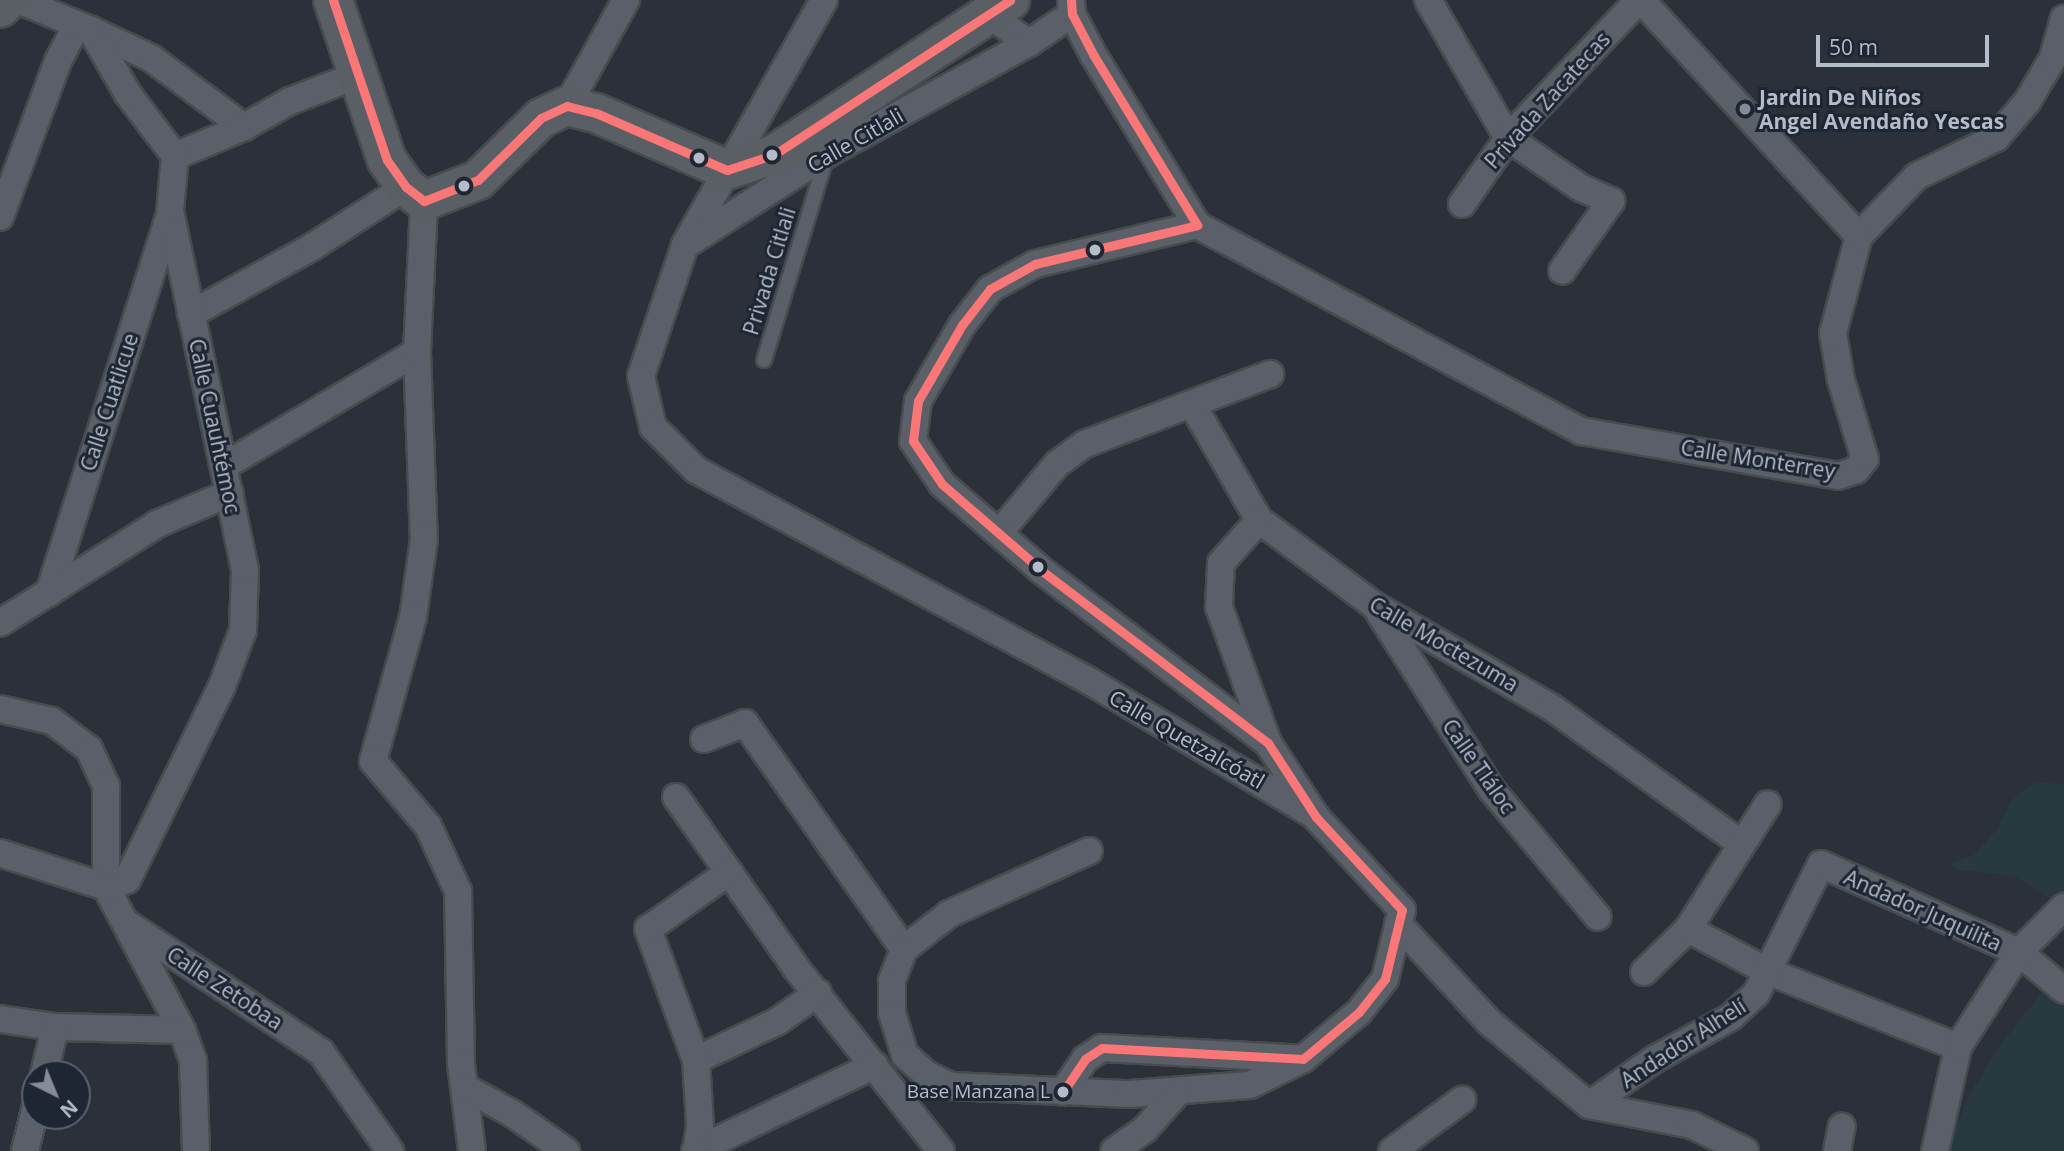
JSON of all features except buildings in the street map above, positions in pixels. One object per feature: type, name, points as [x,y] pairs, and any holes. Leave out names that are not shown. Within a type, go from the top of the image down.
[{"type":"street","points":[[0,8],[8,0]]},
{"type":"street","points":[[18,0],[151,58],[244,127]]},
{"type":"street","points":[[333,0],[387,160],[415,194],[417,352],[424,539],[413,617],[373,761],[428,827],[458,891],[462,962],[461,1064],[472,1151]]},
{"type":"street","points":[[191,314],[415,194],[478,180],[541,118],[567,106],[626,0]]},
{"type":"street","points":[[685,245],[824,0]]},
{"type":"street","points":[[1428,0],[1508,138],[1581,188],[1611,201],[1562,271]]},
{"type":"street","points":[[1640,0],[1859,236]]},
{"type":"street","name":"Privada Zacatecas","points":[[1462,204],[1508,138],[1640,0]]},
{"type":"street","points":[[567,106],[596,113],[727,170],[775,154],[1000,7],[1029,43],[1071,7],[1197,225]]},
{"type":"street","name":"Calle Monterrey","points":[[1197,225],[1581,431],[1838,476],[1856,470],[1865,459],[1841,380],[1833,333],[1859,236],[1917,176],[1996,138],[2027,102],[2053,58],[2064,18]]},
{"type":"street","points":[[84,28],[128,94],[175,156],[244,127],[290,101],[358,75]]},
{"type":"street","points":[[0,216],[58,61],[84,28]]},
{"type":"street","name":"Calle Citlali","points":[[685,245],[827,154],[1029,43]]},
{"type":"street","name":"Calle Cuauhtémoc","points":[[106,887],[127,880],[197,744],[243,630],[245,570],[170,211],[175,156]]},
{"type":"street","name":"Calle Cuatlicue","points":[[49,593],[170,211]]},
{"type":"street","name":"Calle Quetzalcóatl","points":[[1197,225],[1035,264],[990,289],[962,325],[918,401],[913,441],[942,484],[999,533],[1268,743],[1316,817]]},
{"type":"street","name":"Calle Quetzalcóatl","points":[[685,245],[641,376],[653,427],[696,470],[1103,689],[1233,763],[1316,817]]},
{"type":"street","points":[[224,466],[417,352]]},
{"type":"street","points":[[999,533],[1057,464],[1085,444],[1270,374]]},
{"type":"street","name":"Calle Moctezuma","points":[[1192,404],[1259,520],[1374,605],[1514,683],[1740,843]]},
{"type":"street","points":[[0,623],[157,524],[230,493]]},
{"type":"street","points":[[1259,520],[1222,563],[1219,607],[1268,743]]},
{"type":"street","name":"Calle Tláloc","points":[[1374,605],[1492,790],[1598,917]]},
{"type":"street","points":[[2,714],[52,721],[89,749],[106,786],[106,887],[181,1030],[193,1061],[197,1151]]},
{"type":"street","points":[[704,739],[745,723],[904,949]]},
{"type":"street","points":[[676,797],[796,968],[941,1151]]},
{"type":"street","points":[[1644,972],[1688,929],[1740,843],[1768,804]]},
{"type":"street","points":[[1089,851],[949,914],[904,949],[892,981],[892,1013],[905,1055],[926,1074],[951,1086],[1063,1092],[1178,1092],[1250,1084],[1303,1059],[1359,1013],[1385,979],[1402,910],[1316,817]]},
{"type":"street","points":[[0,853],[106,887]]},
{"type":"street","name":"Andador Juquilita","points":[[1767,971],[1821,864],[2019,952]]},
{"type":"street","points":[[695,1151],[700,1125],[696,1060],[648,929],[729,872]]},
{"type":"street","points":[[1935,1151],[1958,1048],[2019,952],[2064,907]]},
{"type":"street","name":"Calle Zetobaa","points":[[127,924],[321,1052],[390,1151]]},
{"type":"street","points":[[1398,924],[1489,1022],[1524,1048],[1589,1105],[1692,1125],[1745,1151]]},
{"type":"street","points":[[1688,929],[1767,971],[1958,1048]]},
{"type":"street","points":[[2019,952],[2064,990]]},
{"type":"street","name":"Andador Alhelí","points":[[1589,1105],[1655,1059],[1731,1017],[1756,994],[1767,971]]},
{"type":"street","points":[[696,1060],[778,1021],[818,993]]},
{"type":"street","points":[[0,1019],[55,1027],[181,1030]]},
{"type":"street","points":[[47,1060],[55,1027]]},
{"type":"street","points":[[1063,1092],[1085,1059],[1102,1048],[1303,1059]]},
{"type":"street","points":[[695,1151],[875,1065]]},
{"type":"street","points":[[904,1103],[951,1086]]},
{"type":"street","points":[[466,1088],[513,1114],[566,1151]]},
{"type":"street","points":[[1114,1151],[1145,1129],[1178,1092]]},
{"type":"street","points":[[1392,1151],[1462,1100]]},
{"type":"street","points":[[25,1151],[30,1130]]},
{"type":"lane","name":"Privada Citlali","points":[[764,360],[827,154]]},
{"type":"shaded area","points":[[2035,782],[2064,784],[2064,907],[2016,876],[1960,870],[1949,864],[1974,855],[1997,829],[2011,801]]},
{"type":"shaded area","points":[[2064,964],[2064,1151],[1944,1151],[1972,1090],[2005,1039]]},
{"type":"transit line","points":[[333,0],[387,160],[406,187],[424,201],[478,180],[541,118],[567,106],[596,113],[727,170],[775,154],[1010,0]]},
{"type":"transit line","points":[[1071,0],[1072,14],[1094,56],[1197,225]]},
{"type":"transit line","points":[[1063,1092],[1085,1059],[1102,1048],[1303,1059],[1359,1012],[1385,979],[1402,910],[1316,817],[1268,743],[1040,569],[942,484],[913,441],[918,401],[962,325],[990,289],[1035,264],[1197,225]]},
{"type":"place","name":"Jardin De Niños Angel Avendaño Yescas","points":[[1745,109]]},
{"type":"place","name":"Base Manzana L","points":[[1063,1092]]}]
